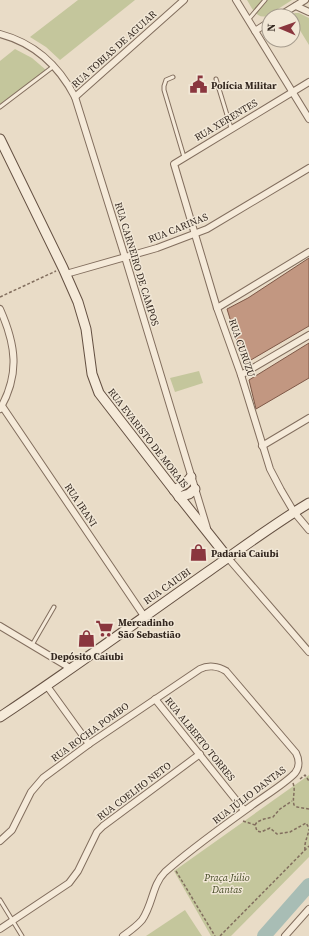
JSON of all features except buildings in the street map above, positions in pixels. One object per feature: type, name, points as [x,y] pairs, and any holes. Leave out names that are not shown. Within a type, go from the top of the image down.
[{"type":"street","name":"RUA TOBIAS DE AGUIAR","points":[[75,97],[184,0]]},
{"type":"street","points":[[236,0],[309,119]]},
{"type":"street","points":[[293,8],[305,0]]},
{"type":"street","points":[[296,6],[309,12]]},
{"type":"street","points":[[255,31],[261,27]]},
{"type":"street","name":"RUA CARNEIRO DE CAMPOS","points":[[0,34],[22,41],[35,49],[54,66],[71,88],[75,97],[208,533]]},
{"type":"street","name":"RUA XERENTES","points":[[174,164],[309,82]]},
{"type":"street","name":"RUA EVARISTO DE MORAIS","points":[[0,139],[65,271],[86,329],[92,374],[99,393],[176,494],[228,558],[309,652]]},
{"type":"street","name":"RUA CURUZU","points":[[174,164],[217,308],[241,374],[270,469],[294,512],[309,530]]},
{"type":"street","name":"RUA CARINAS","points":[[65,271],[156,248],[207,229],[309,168]]},
{"type":"street","points":[[217,308],[309,252]]},
{"type":"street","points":[[0,309],[10,335],[14,362],[10,389],[1,407]]},
{"type":"street","points":[[241,374],[309,335]]},
{"type":"street","name":"RUA IRANI","points":[[1,407],[144,616]]},
{"type":"street","points":[[262,446],[309,418]]},
{"type":"street","points":[[176,494],[191,477]]},
{"type":"street","points":[[176,494],[189,494],[194,489]]},
{"type":"street","name":"RUA CAIUBI","points":[[0,716],[47,686],[144,616],[309,503]]},
{"type":"street","points":[[0,626],[70,668]]},
{"type":"street","name":"RUA ROCHA POMBO","points":[[0,840],[15,826],[31,792],[40,782],[89,744],[200,669],[214,666]]},
{"type":"street","name":"RUA JÚLIO DANTAS","points":[[123,936],[141,921],[148,910],[158,882],[165,872],[244,810],[296,772],[298,767],[296,753],[226,671],[214,666]]},
{"type":"street","points":[[47,686],[89,744]]},
{"type":"street","name":"RUA ALBERTO TORRES","points":[[155,699],[244,810]]},
{"type":"street","name":"RUA COELHO NETO","points":[[0,929],[65,886],[74,878],[97,832],[103,826],[200,754]]},
{"type":"street","points":[[285,936],[309,909]]},
{"type":"lane","points":[[248,20],[265,0]]},
{"type":"lane","points":[[0,107],[54,66]]},
{"type":"lane","points":[[173,77],[166,80],[164,90],[184,157]]},
{"type":"lane","points":[[216,78],[231,129]]},
{"type":"lane","points":[[32,645],[54,607]]},
{"type":"lane","points":[[0,900],[22,936]]},
{"type":"path","points":[[0,297],[65,271]]},
{"type":"path","points":[[299,779],[305,775],[309,781]]},
{"type":"path","points":[[293,783],[295,789],[293,800],[294,805],[297,807],[309,808]]},
{"type":"path","points":[[255,825],[257,822],[273,817],[280,809],[293,800]]},
{"type":"path","points":[[245,817],[242,820],[255,825]]},
{"type":"path","points":[[255,825],[257,831],[261,832],[270,828],[276,834],[290,832],[306,823],[309,829],[304,843],[305,850]]},
{"type":"path","points":[[220,936],[309,846]]},
{"type":"path","points":[[174,867],[215,936]]},
{"type":"green space","points":[[78,0],[135,0],[60,60],[46,47],[30,37]]},
{"type":"green space","points":[[247,0],[292,0],[280,8],[261,8],[261,16],[253,9]]},
{"type":"green space","points":[[301,14],[309,18],[309,45],[301,32]]},
{"type":"green space","points":[[15,49],[32,58],[46,70],[0,104],[0,61]]},
{"type":"green space","points":[[199,371],[203,383],[175,392],[170,378]]},
{"type":"green space","name":"Praça Júlio Dantas","points":[[309,775],[309,857],[231,936],[211,936],[174,871]]},
{"type":"green space","points":[[185,910],[202,936],[146,936]]},
{"type":"waterway","points":[[264,936],[309,885]]},
{"type":"place","name":"Polícia Militar","points":[[198,85]]},
{"type":"place","name":"Padaria Caiubi","points":[[198,553]]},
{"type":"place","name":"Mercadinho São Sebastião","points":[[105,628]]},
{"type":"place","name":"Depósito Caiubi","points":[[87,639]]}]
